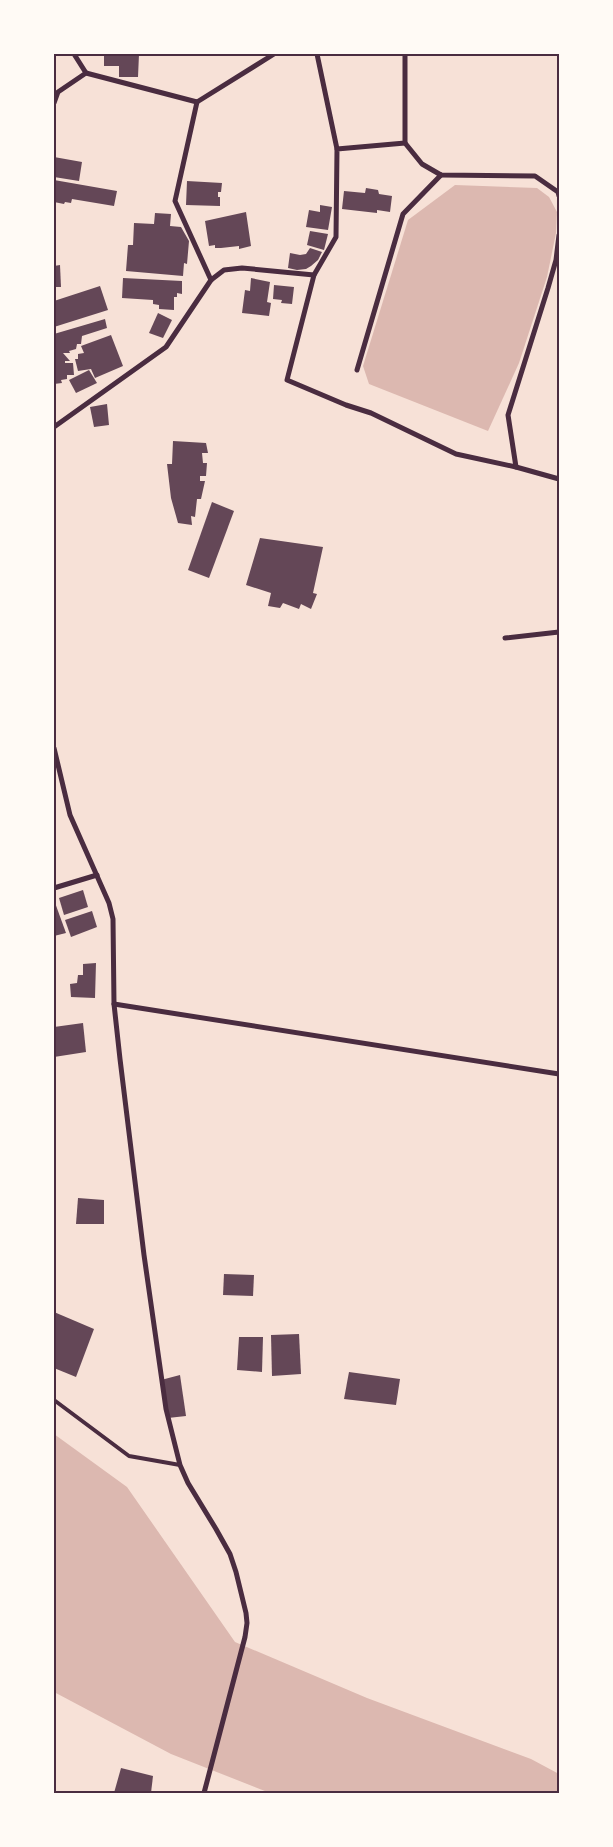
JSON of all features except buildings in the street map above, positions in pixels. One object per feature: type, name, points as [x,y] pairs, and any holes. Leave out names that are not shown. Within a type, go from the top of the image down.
[{"type":"street","points":[[74,54],[86,73],[197,102]]},
{"type":"street","points":[[211,280],[175,201],[197,102],[274,54]]},
{"type":"street","points":[[318,54],[336,148],[336,236],[314,275],[287,380],[346,405],[371,413],[456,454],[516,467],[559,479]]},
{"type":"street","points":[[405,54],[405,143],[422,164],[441,175],[535,176],[558,192],[559,196]]},
{"type":"street","points":[[54,103],[58,92],[86,73]]},
{"type":"street","points":[[336,148],[405,143]]},
{"type":"street","points":[[357,370],[403,214],[441,175]]},
{"type":"street","points":[[516,467],[508,415],[538,324],[556,260],[559,235]]},
{"type":"street","points":[[54,427],[166,347],[211,280],[224,270],[242,268],[314,275]]},
{"type":"street","points":[[505,638],[559,632]]},
{"type":"street","points":[[54,748],[70,815],[109,903],[112,919],[114,1004],[161,1380],[172,1439],[188,1483],[230,1554],[246,1613],[245,1637],[204,1793]]},
{"type":"street","points":[[54,888],[97,875]]},
{"type":"street","points":[[114,1004],[559,1074]]},
{"type":"lane","points":[[54,1400],[129,1456],[180,1465]]},
{"type":"shaded area","points":[[455,185],[537,188],[549,197],[557,212],[556,233],[547,277],[519,363],[488,431],[369,384],[363,366],[408,220]]},
{"type":"shaded area","points":[[54,1434],[127,1487],[235,1642],[367,1698],[531,1759],[559,1774],[559,1793],[270,1793],[171,1754],[54,1692]]}]
